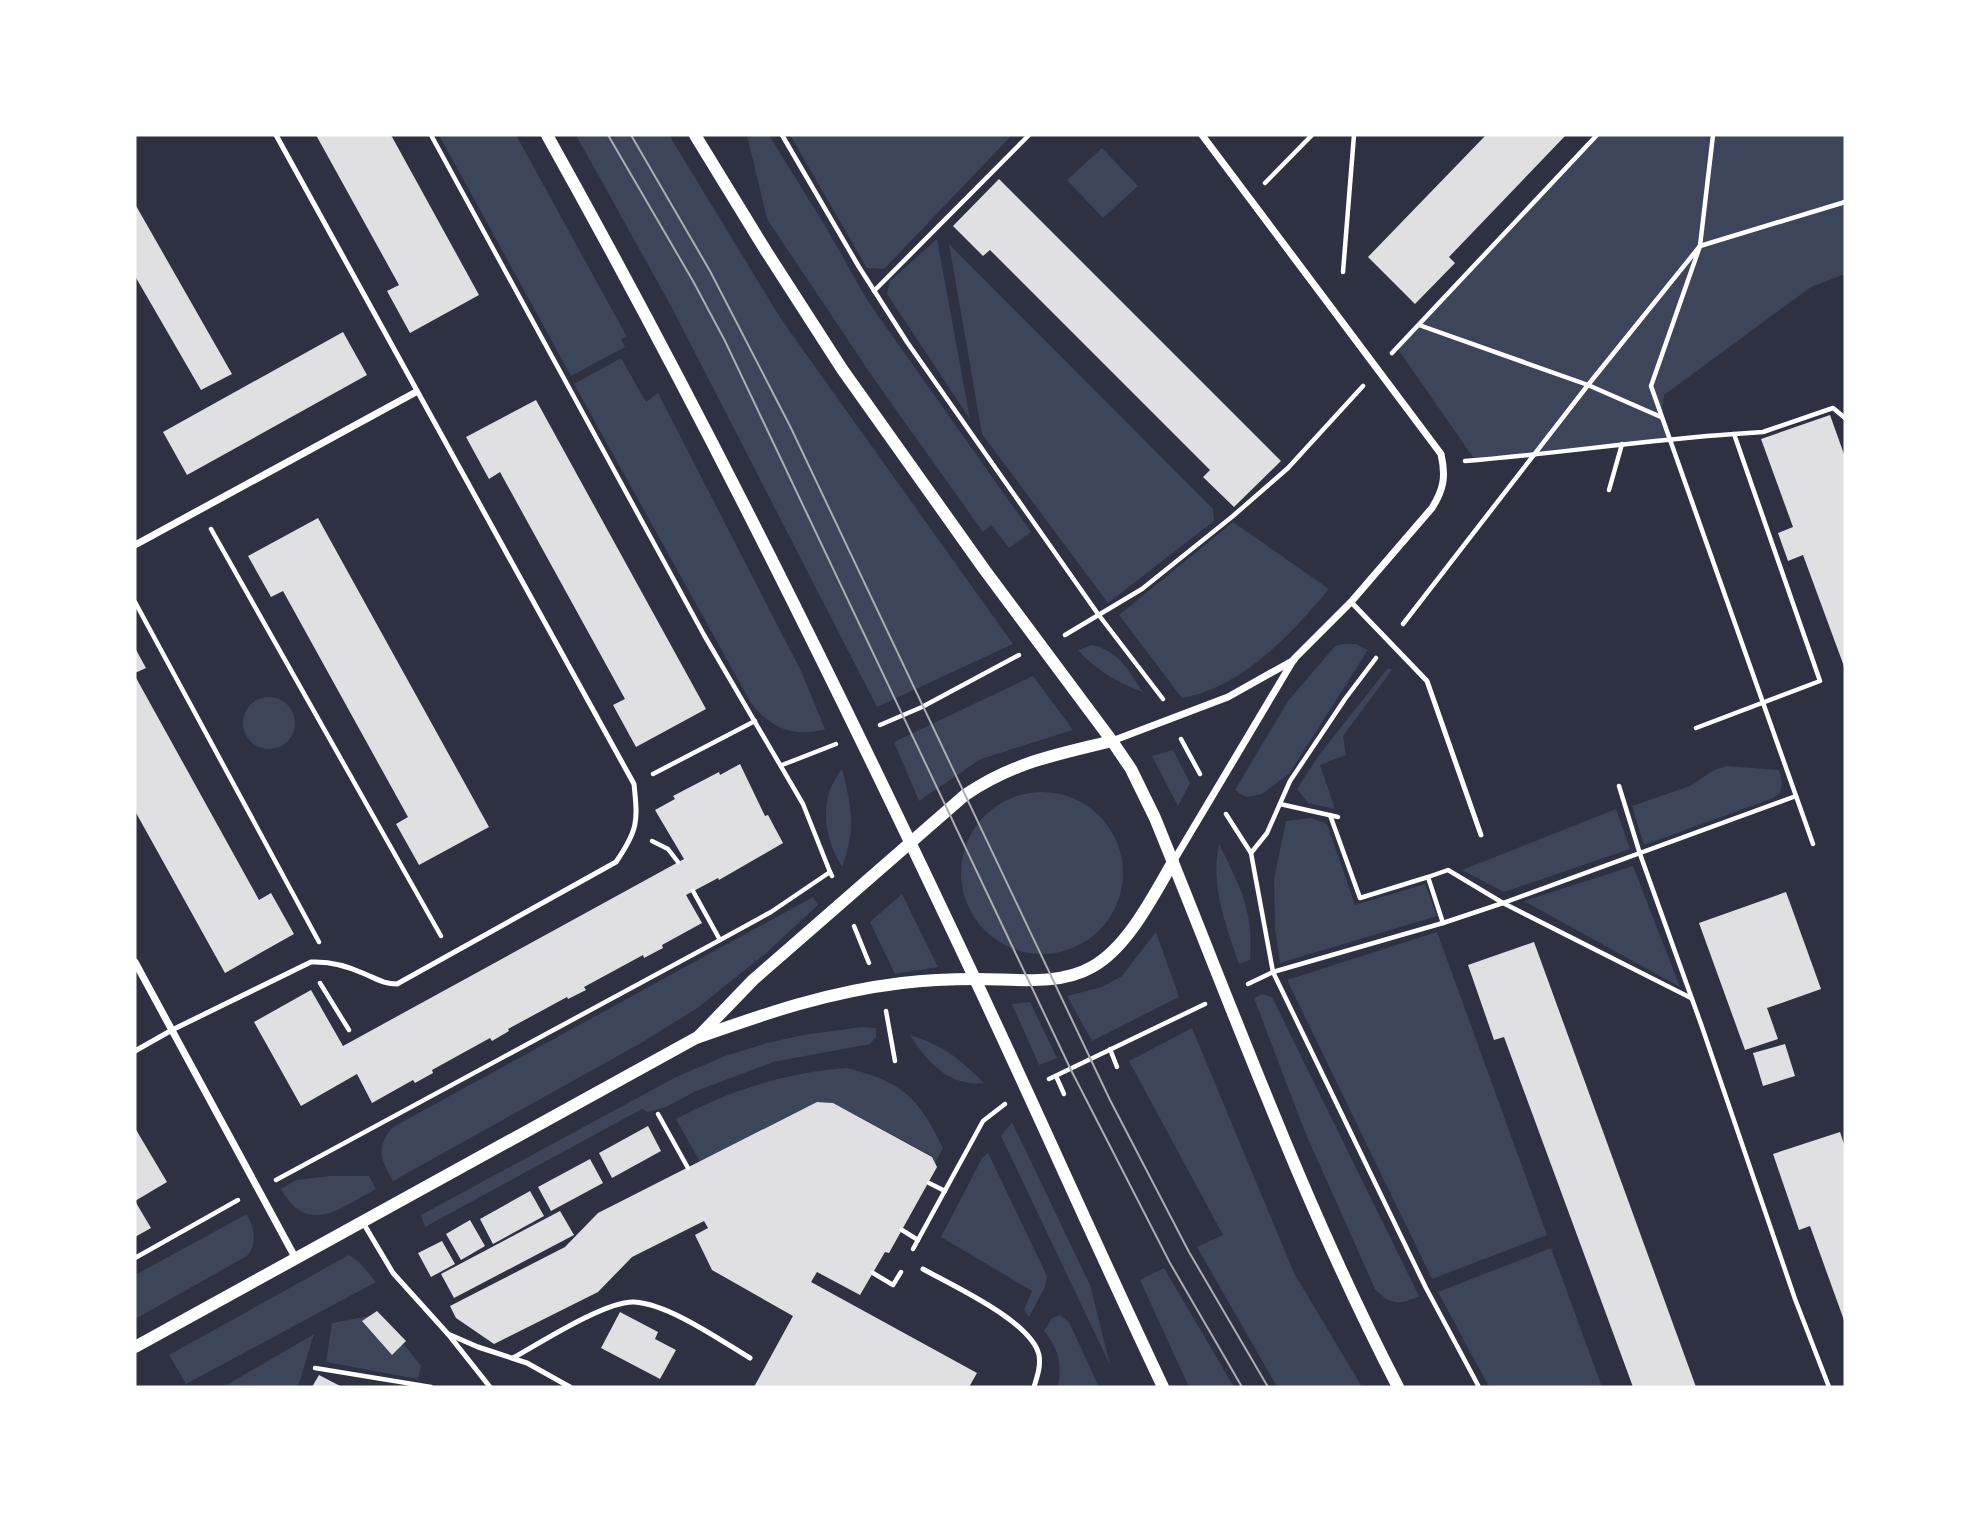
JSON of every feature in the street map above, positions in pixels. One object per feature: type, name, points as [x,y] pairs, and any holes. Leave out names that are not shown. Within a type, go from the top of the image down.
[{"type":"street","points":[[547,135],[674,366],[859,734],[1163,1387]]},
{"type":"street","points":[[695,135],[842,369],[1039,645],[1112,741],[1144,793],[1301,1181],[1340,1269],[1398,1387]]},
{"type":"street","points":[[135,1347],[696,1038],[790,1005],[879,986],[975,979],[1028,980],[1075,974],[1094,966],[1113,950],[1138,920],[1294,659],[1351,602],[1432,509],[1441,494],[1446,474],[1441,454],[1202,135]]},
{"type":"street","points":[[135,545],[416,392]]},
{"type":"street","points":[[696,1038],[753,980],[965,795],[989,779],[1027,762],[1112,741],[1173,720],[1228,696],[1294,659]]},
{"type":"street","points":[[135,962],[296,1259]]},
{"type":"lane","points":[[135,1051],[311,962],[329,961],[383,984],[397,984],[616,862],[632,838],[637,812],[634,784],[276,135]]},
{"type":"lane","points":[[1351,602],[1427,681],[1481,835]]},
{"type":"lane","points":[[362,1221],[393,1273],[448,1334],[490,1387]]},
{"type":"lane","points":[[923,1269],[999,1312],[1031,1338],[1039,1355],[1039,1370],[1034,1387]]},
{"type":"lane","points":[[513,1358],[602,1310],[633,1302],[661,1308],[750,1358]]},
{"type":"lane","points":[[448,1334],[527,1363],[570,1387]]},
{"type":"path","points":[[431,135],[704,635],[803,804],[879,986],[891,1031],[895,1061]]},
{"type":"path","points":[[782,135],[907,342],[1098,614],[1164,700],[1197,769],[1251,853],[1273,972],[1426,1288],[1479,1387]]},
{"type":"path","points":[[874,291],[1029,135]]},
{"type":"path","points":[[1249,198],[1312,135]]},
{"type":"path","points":[[1343,272],[1354,135]]},
{"type":"path","points":[[782,765],[922,707],[1039,645],[1065,635],[1142,589],[1288,468],[1597,135]]},
{"type":"path","points":[[1713,135],[1700,246],[1651,386],[1813,844]]},
{"type":"path","points":[[1251,853],[1267,833],[1290,781],[1345,699],[1588,385],[1700,246],[1845,202]]},
{"type":"path","points":[[1419,325],[1588,385],[1662,417]]},
{"type":"path","points":[[1443,463],[1534,456],[1669,438],[1763,432],[1833,408],[1845,418]]},
{"type":"path","points":[[1696,728],[1820,681],[1734,434]]},
{"type":"path","points":[[1609,489],[1622,444]]},
{"type":"path","points":[[200,509],[452,955]]},
{"type":"path","points":[[135,602],[329,961]]},
{"type":"path","points":[[653,775],[755,721]]},
{"type":"path","points":[[1619,786],[1640,854],[1795,1299],[1829,1387]]},
{"type":"path","points":[[912,1251],[982,1121],[1026,1089],[1273,972],[1503,903],[1796,796]]},
{"type":"path","points":[[1280,804],[1338,817]]},
{"type":"path","points":[[1330,816],[1360,898],[1448,870],[1503,903],[1692,999]]},
{"type":"path","points":[[645,838],[668,849],[678,862]]},
{"type":"path","points":[[135,1258],[771,912],[831,872]]},
{"type":"path","points":[[1428,877],[1443,923]]},
{"type":"path","points":[[693,891],[720,940]]},
{"type":"path","points":[[1110,1049],[1118,1067]]},
{"type":"path","points":[[1056,1076],[1064,1094]]},
{"type":"path","points":[[658,1114],[688,1168]]},
{"type":"path","points":[[929,1182],[945,1191]]},
{"type":"path","points":[[902,1230],[918,1240]]},
{"type":"path","points":[[873,1273],[894,1284],[906,1262]]},
{"type":"path","points":[[315,1368],[431,1387]]},
{"type":"shaded area","points":[[439,135],[516,135],[627,337],[621,339],[625,347],[571,376]]},
{"type":"shaded area","points":[[576,135],[669,135],[781,319],[1013,644],[877,707],[672,308]]},
{"type":"shaded area","points":[[747,135],[769,135],[867,300],[1031,532],[1009,548],[991,525],[983,532],[874,379],[767,219]]},
{"type":"shaded area","points":[[790,135],[1012,135],[884,269],[867,268]]},
{"type":"shaded area","points":[[1597,135],[1845,135],[1845,274],[1811,287],[1664,395],[1662,417],[1669,438],[1475,460],[1397,348]]},
{"type":"shaded area","points":[[1102,148],[1138,186],[1103,218],[1067,180]]},
{"type":"shaded area","points":[[937,239],[970,419],[887,294],[890,281]]},
{"type":"shaded area","points":[[949,244],[1213,509],[1214,521],[1108,603],[982,434]]},
{"type":"shaded area","points":[[621,358],[646,402],[658,393],[801,671],[825,729],[803,732],[784,729],[766,719],[751,703],[574,384]]},
{"type":"shaded area","points":[[1233,522],[1329,589],[1264,657],[1225,683],[1182,698],[1119,615]]},
{"type":"shaded area","points":[[1356,644],[1368,650],[1289,774],[1262,794],[1248,797],[1240,794],[1235,790],[1288,701],[1335,646]]},
{"type":"shaded area","points":[[1092,645],[1116,657],[1143,692],[1108,675],[1078,650]]},
{"type":"shaded area","points":[[1388,668],[1392,670],[1343,736],[1346,755],[1320,765],[1335,809],[1308,803],[1297,789],[1319,755]]},
{"type":"shaded area","points":[[1033,676],[1073,730],[981,759],[919,801],[894,742]]},
{"type":"shaded area","points":[[269,697],[279,699],[287,705],[293,713],[293,733],[287,741],[279,747],[269,749],[259,747],[251,741],[245,733],[243,723],[245,713],[251,705],[259,699]]},
{"type":"shaded area","points":[[1173,750],[1190,783],[1178,806],[1152,756]]},
{"type":"shaded area","points":[[1727,766],[1779,770],[1782,783],[1780,793],[1773,798],[1644,845],[1632,806],[1690,786],[1714,770]]},
{"type":"shaded area","points":[[842,769],[851,829],[842,867],[827,830],[826,805],[834,781]]},
{"type":"shaded area","points":[[1042,792],[1073,798],[1099,816],[1117,842],[1123,873],[1117,904],[1099,930],[1073,948],[1042,954],[1011,948],[985,930],[967,904],[961,873],[967,842],[985,816],[1011,798]]},
{"type":"shaded area","points":[[1616,809],[1630,849],[1504,892],[1462,870]]},
{"type":"shaded area","points":[[1311,818],[1327,824],[1355,905],[1425,884],[1437,916],[1280,963],[1275,929],[1274,879],[1286,821]]},
{"type":"shaded area","points":[[1219,844],[1244,899],[1250,927],[1250,960],[1239,964],[1218,890],[1216,875]]},
{"type":"shaded area","points":[[1633,866],[1680,987],[1524,901]]},
{"type":"shaded area","points":[[902,894],[938,967],[895,974],[870,922]]},
{"type":"shaded area","points":[[813,897],[818,905],[766,953],[699,1007],[641,1043],[393,1181],[385,1167],[382,1147],[393,1127]]},
{"type":"shaded area","points":[[1156,932],[1179,997],[1092,1041],[1067,996],[1102,987],[1122,976]]},
{"type":"shaded area","points":[[1437,932],[1547,1235],[1432,1279],[1287,980]]},
{"type":"shaded area","points":[[1262,994],[1272,997],[1419,1296],[1395,1302],[1386,1299],[1375,1289],[1305,1132],[1254,998]]},
{"type":"shaded area","points":[[1030,1002],[1057,1058],[1039,1065],[1012,1004]]},
{"type":"shaded area","points":[[862,1027],[876,1028],[876,1037],[870,1044],[773,1062],[696,1091],[666,1107],[648,1112],[642,1109],[425,1227],[421,1215],[676,1077],[725,1056],[767,1043]]},
{"type":"shaded area","points":[[1192,1028],[1294,1273],[1362,1387],[1277,1387],[1197,1247],[1223,1235],[1129,1061]]},
{"type":"shaded area","points":[[910,1035],[950,1054],[984,1083],[960,1081],[940,1071]]},
{"type":"shaded area","points":[[847,1068],[896,1086],[917,1104],[943,1148],[935,1163],[932,1156],[833,1103],[818,1102],[700,1162],[676,1119],[717,1099],[759,1084]]},
{"type":"shaded area","points":[[1012,1122],[1090,1285],[1110,1365],[1001,1136]]},
{"type":"shaded area","points":[[988,1153],[1047,1276],[1045,1287],[1029,1317],[1024,1310],[1032,1291],[941,1237],[982,1158]]},
{"type":"shaded area","points":[[369,1176],[376,1189],[337,1210],[313,1215],[302,1212],[291,1204],[281,1189],[296,1180]]},
{"type":"shaded area","points":[[247,1214],[254,1236],[253,1246],[247,1256],[135,1319],[135,1275]]},
{"type":"shaded area","points":[[1551,1248],[1602,1387],[1489,1387],[1438,1292]]},
{"type":"shaded area","points":[[349,1255],[360,1263],[376,1282],[186,1384],[169,1355]]},
{"type":"shaded area","points":[[1164,1268],[1234,1387],[1189,1387],[1140,1280]]},
{"type":"shaded area","points":[[380,1314],[421,1366],[418,1379],[326,1362],[332,1323]]},
{"type":"shaded area","points":[[1060,1315],[1069,1322],[1099,1387],[1058,1387],[1058,1357],[1044,1331],[1052,1318]]},
{"type":"shaded area","points":[[314,1334],[298,1387],[223,1387]]},
{"type":"building","points":[[316,135],[391,135],[479,295],[410,333],[387,291],[399,285]]},
{"type":"building","points":[[1486,135],[1566,135],[1449,257],[1455,263],[1415,304],[1368,257]]},
{"type":"building","points":[[999,179],[1281,461],[1234,507],[1203,477],[1210,470],[990,250],[983,256],[953,226]]},
{"type":"building","points":[[135,204],[232,374],[201,390],[135,276]]},
{"type":"building","points":[[343,332],[367,375],[187,475],[163,432]]},
{"type":"building","points":[[536,400],[706,709],[636,747],[613,705],[625,699],[500,472],[489,479],[466,437]]},
{"type":"building","points":[[1830,415],[1845,457],[1845,669],[1803,555],[1788,561],[1778,533],[1793,527],[1761,439]]},
{"type":"building","points":[[318,518],[489,827],[419,865],[396,824],[408,817],[283,591],[271,597],[248,556]]},
{"type":"building","points":[[135,648],[146,668],[135,673]]},
{"type":"building","points":[[135,676],[259,900],[271,893],[294,934],[225,973],[135,811]]},
{"type":"building","points":[[740,764],[765,816],[768,815],[783,843],[719,880],[718,878],[686,895],[702,923],[662,945],[663,948],[644,958],[643,955],[584,987],[586,990],[568,999],[567,997],[508,1029],[509,1031],[492,1041],[490,1038],[432,1070],[433,1073],[415,1083],[413,1080],[372,1103],[357,1074],[301,1106],[254,1022],[311,990],[343,1046],[684,859],[655,810],[675,799],[673,796]]},
{"type":"building","points":[[1786,892],[1821,989],[1767,1008],[1778,1039],[1745,1050],[1699,923]]},
{"type":"building","points":[[1534,942],[1696,1387],[1633,1387],[1504,1037],[1494,1040],[1468,965]]},
{"type":"building","points":[[1785,1044],[1795,1076],[1763,1086],[1753,1053]]},
{"type":"building","points":[[817,1102],[833,1103],[932,1157],[937,1167],[889,1253],[885,1252],[860,1295],[817,1272],[811,1282],[977,1373],[969,1387],[754,1387],[793,1316],[712,1270],[695,1235],[708,1228],[704,1221],[632,1257],[598,1292],[494,1344],[456,1318],[450,1306],[565,1247],[598,1213]]},
{"type":"building","points":[[648,1126],[661,1151],[612,1178],[599,1153]]},
{"type":"building","points":[[135,1128],[167,1182],[135,1201]]},
{"type":"building","points":[[1840,1132],[1845,1147],[1845,1323],[1810,1226],[1799,1230],[1773,1154]]},
{"type":"building","points":[[590,1159],[603,1183],[551,1211],[538,1187]]},
{"type":"building","points":[[530,1191],[544,1216],[493,1244],[480,1219]]},
{"type":"building","points":[[135,1201],[151,1228],[135,1237]]},
{"type":"building","points":[[560,1211],[574,1235],[454,1298],[441,1274]]},
{"type":"building","points":[[470,1220],[485,1246],[461,1260],[446,1234]]},
{"type":"building","points":[[442,1241],[455,1264],[431,1277],[418,1253]]},
{"type":"building","points":[[377,1311],[406,1341],[392,1355],[362,1321]]},
{"type":"building","points":[[620,1312],[658,1332],[655,1339],[676,1350],[660,1379],[601,1348]]},
{"type":"building","points":[[319,1375],[342,1387],[312,1387]]},
{"type":"tram line","points":[[608,135],[725,341],[1071,1070],[1170,1263],[1242,1387]]},
{"type":"tram line","points":[[631,135],[710,271],[790,426],[1110,1100],[1189,1252],[1268,1387]]}]
